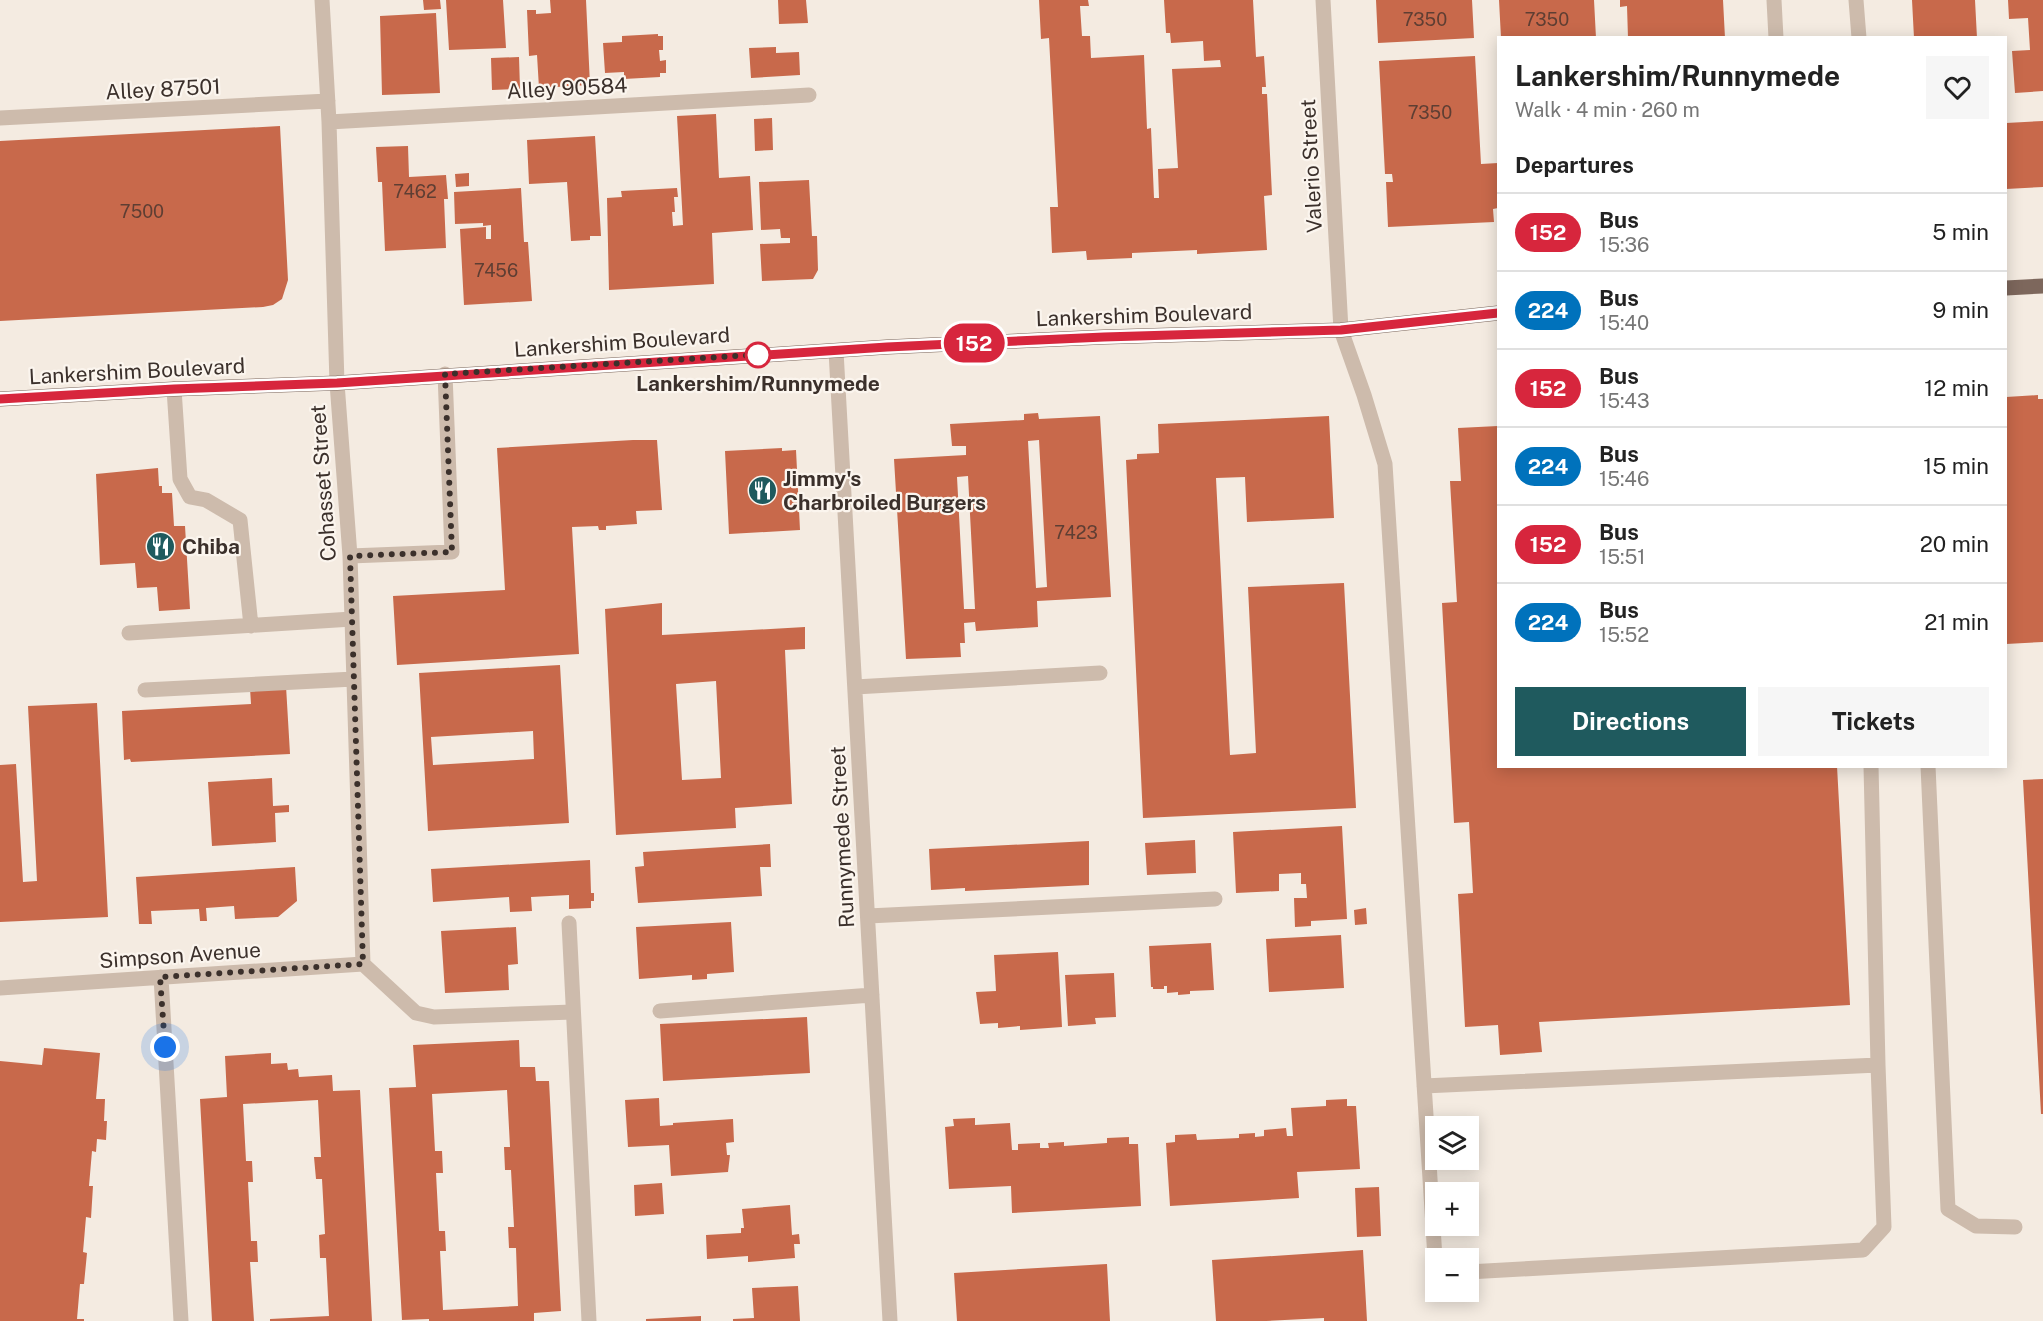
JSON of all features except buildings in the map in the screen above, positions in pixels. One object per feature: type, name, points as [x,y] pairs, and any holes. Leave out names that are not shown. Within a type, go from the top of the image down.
[{"type":"main road","points":[[2007,288],[2043,286]]},
{"type":"main road","name":"Lankershim Boulevard","points":[[0,399],[337,383],[445,374],[1104,337],[1341,330],[1497,313]]},
{"type":"street","name":"Cohasset Street","points":[[321,0],[329,122],[337,383],[350,556],[363,964]]},
{"type":"street","name":"Valerio Street","points":[[1323,0],[1341,330],[1385,464],[1401,699],[1412,924],[1434,1248]]},
{"type":"street","points":[[1774,0],[1776,36]]},
{"type":"street","points":[[1856,0],[1859,36]]},
{"type":"street","name":"Alley 90584","points":[[329,122],[809,95]]},
{"type":"street","name":"Alley 87501","points":[[0,118],[327,101]]},
{"type":"street","name":"Runnymede Street","points":[[836,351],[890,1321]]},
{"type":"street","points":[[350,556],[452,552],[445,374]]},
{"type":"street","points":[[174,389],[180,479],[190,497],[206,500],[240,520],[251,626]]},
{"type":"street","points":[[129,633],[352,619]]},
{"type":"street","points":[[855,687],[1100,673]]},
{"type":"street","points":[[146,690],[354,679]]},
{"type":"street","points":[[1479,1271],[1863,1250],[1884,1227],[1871,768]]},
{"type":"street","points":[[1929,768],[1948,1209],[1976,1226],[2015,1227]]},
{"type":"street","points":[[868,916],[1215,899]]},
{"type":"street","points":[[568,923],[589,1321]]},
{"type":"street","points":[[363,964],[416,1013],[435,1017],[573,1012]]},
{"type":"street","name":"Simpson Avenue","points":[[0,987],[363,964]]},
{"type":"street","points":[[160,977],[181,1321]]},
{"type":"street","points":[[660,1011],[872,995]]},
{"type":"street","points":[[1424,1086],[1878,1065]]},
{"type":"bus line","name":"152","points":[[0,399],[337,383],[445,374],[887,347],[1104,337],[1341,330],[1497,313]]},
{"type":"place","name":"Lankershim/Runnymede","points":[[758,355]]},
{"type":"place","name":"Jimmy's Charbroiled Burgers","points":[[762,490]]},
{"type":"place","name":"Chiba","points":[[161,546]]},
{"type":"route","points":[[165,1047],[160,977],[363,964],[350,556],[452,552],[445,374],[769,354],[758,355]]}]
